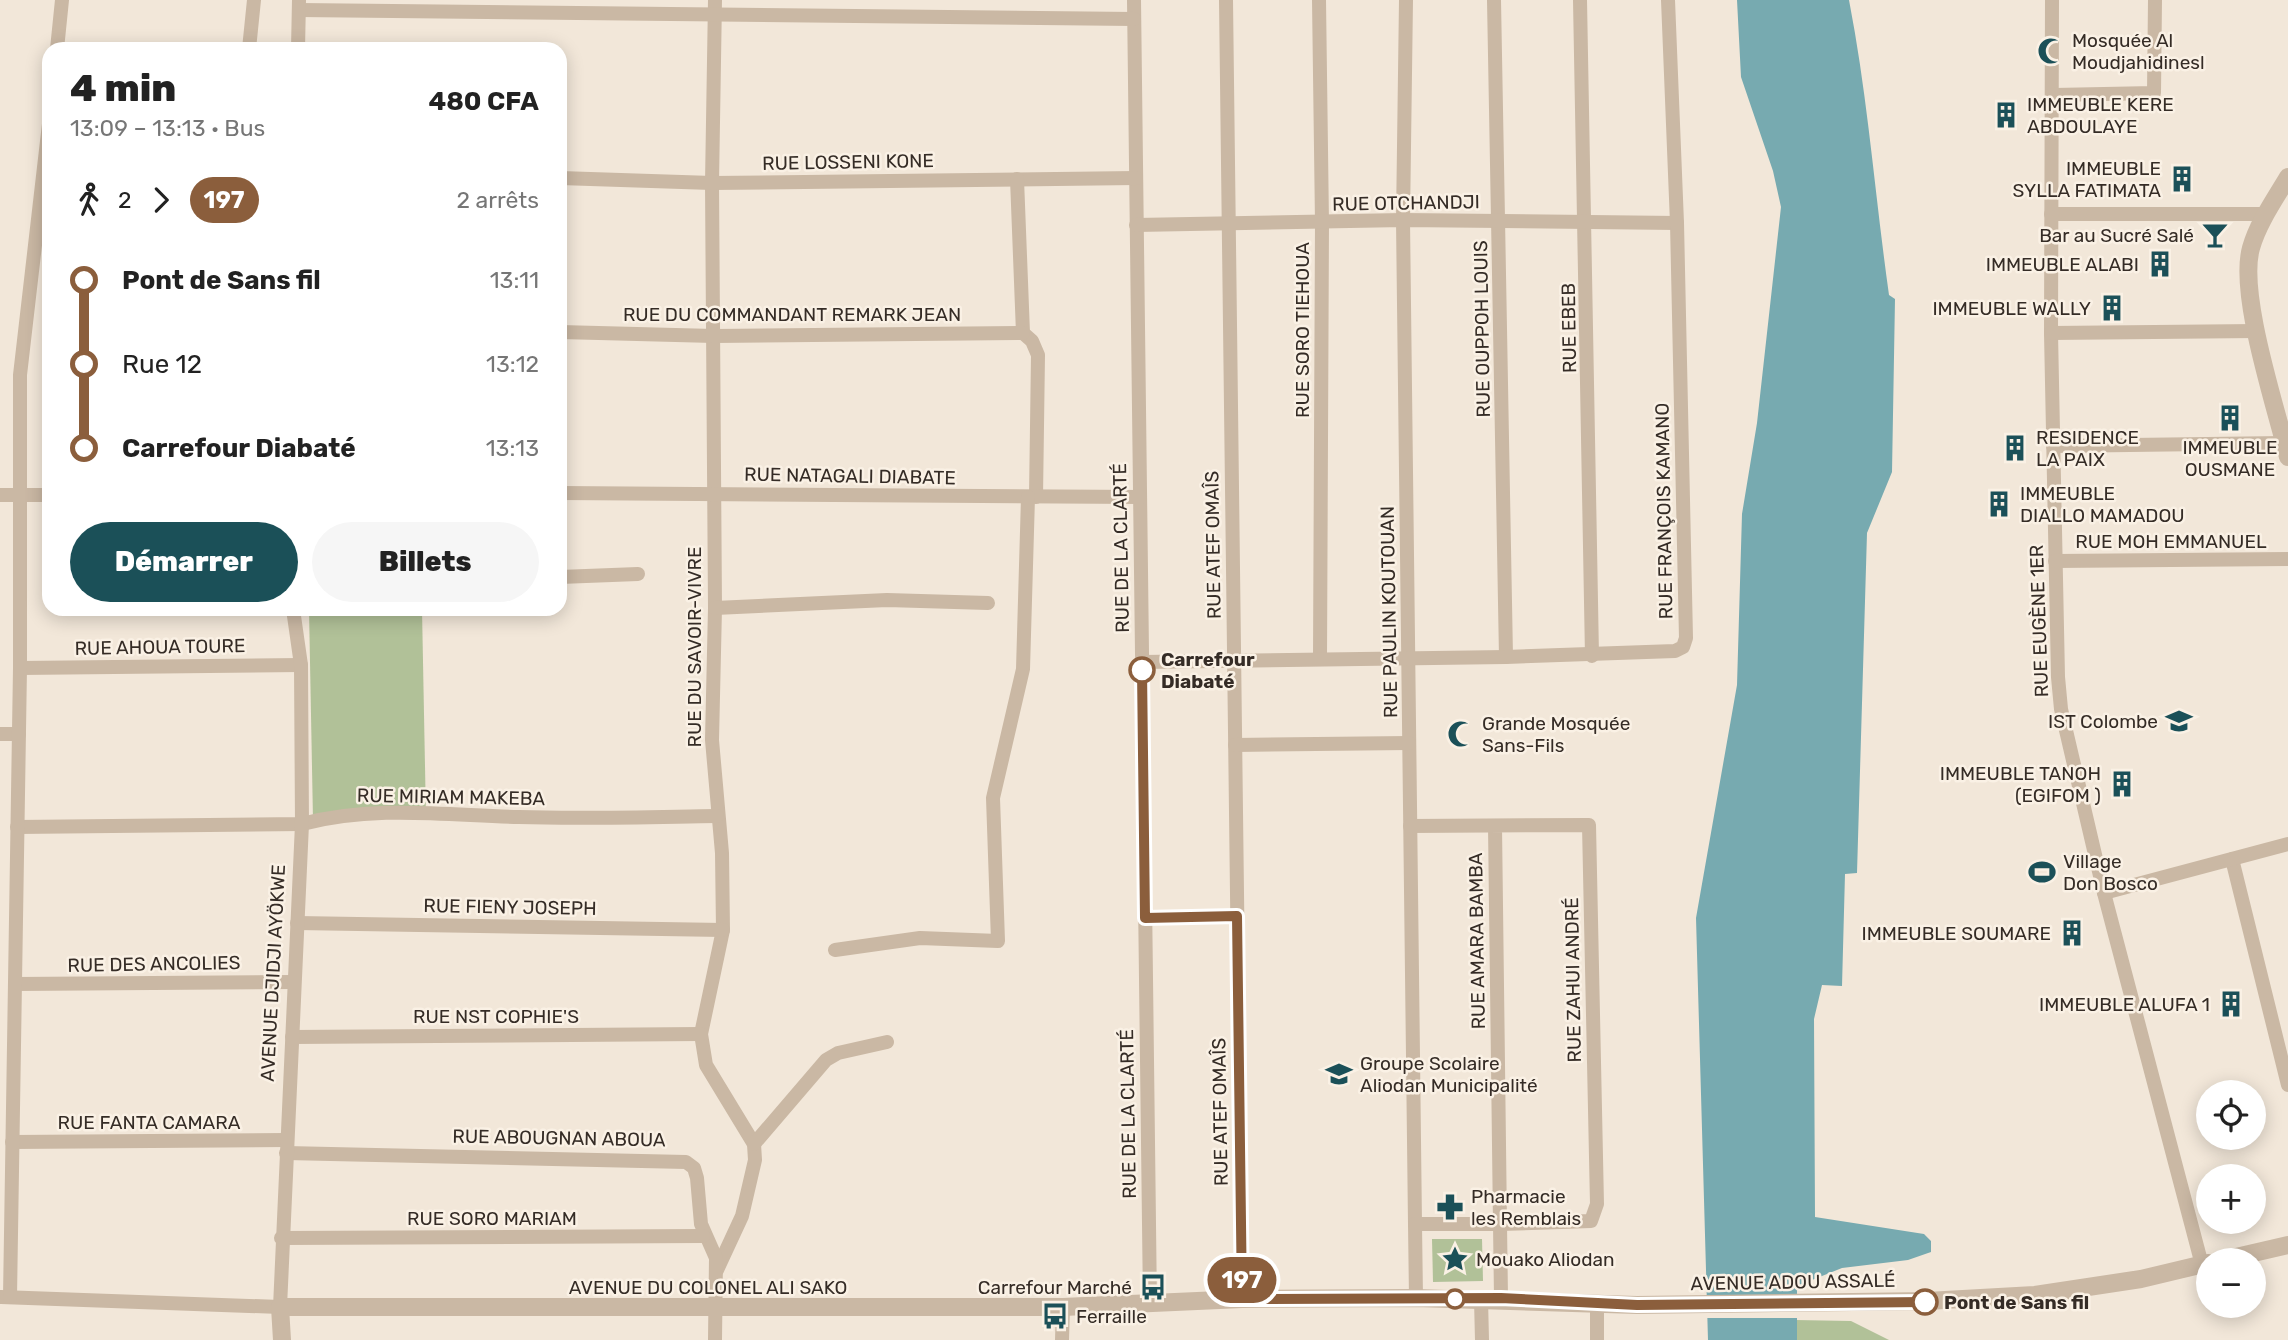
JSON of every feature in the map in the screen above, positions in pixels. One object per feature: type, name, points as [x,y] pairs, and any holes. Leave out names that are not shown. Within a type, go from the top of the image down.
[{"type":"street","points":[[58,42],[62,0]]},
{"type":"street","points":[[250,42],[254,0]]},
{"type":"street","name":"RUE DE LA CLARTÉ","points":[[1134,0],[1150,1305]]},
{"type":"street","name":"RUE ATEF OMAÎS","points":[[1226,0],[1242,1299]]},
{"type":"street","name":"RUE SORO TIEHOUA","points":[[1319,0],[1322,223],[1320,659]]},
{"type":"street","name":"RUE PAULIN KOUTOUAN","points":[[1406,0],[1403,220],[1416,1298]]},
{"type":"street","name":"RUE OUPPOH LOUIS","points":[[1494,0],[1506,657]]},
{"type":"street","name":"RUE EBEB","points":[[1580,0],[1587,220],[1592,656]]},
{"type":"street","name":"RUE FRANÇOIS KAMANO","points":[[1142,662],[1592,656],[1675,652],[1683,647],[1686,638],[1677,223],[1668,0]]},
{"type":"street","name":"RUE EUGÈNE 1ER","points":[[2053,0],[2051,333],[2057,677],[2061,709],[2104,893],[2201,1248]]},
{"type":"street","points":[[2054,95],[2154,93],[2155,0]]},
{"type":"street","points":[[298,42],[299,5],[715,7],[1134,19]]},
{"type":"street","name":"RUE DU SAVOIR-VIVRE","points":[[715,7],[712,183],[715,608],[712,740],[722,865],[723,930],[701,1034],[706,1065],[754,1144]]},
{"type":"street","points":[[2053,446],[2286,450],[2250,304],[2248,260],[2266,214],[2288,177]]},
{"type":"street","name":"RUE LOSSENI KONE","points":[[567,178],[712,183],[1136,178]]},
{"type":"street","points":[[835,950],[920,938],[998,941],[993,798],[1023,669],[1038,355],[1032,341],[1023,333],[1017,179]]},
{"type":"street","points":[[5,1297],[12,1142],[7,1030],[15,984],[20,668],[20,375],[42,180]]},
{"type":"street","points":[[2051,214],[2266,214]]},
{"type":"street","name":"RUE OTCHANDJI","points":[[1136,225],[1403,220],[1677,223]]},
{"type":"street","points":[[2051,333],[2257,331]]},
{"type":"street","name":"RUE DU COMMANDANT REMARK JEAN","points":[[567,332],[714,336],[1023,333]]},
{"type":"street","name":"RUE NATAGALI DIABATE","points":[[567,493],[1140,497]]},
{"type":"street","points":[[0,495],[42,495]]},
{"type":"street","name":"RUE MOH EMMANUEL","points":[[2055,561],[2288,559]]},
{"type":"street","points":[[567,577],[638,574]]},
{"type":"street","points":[[715,608],[887,600],[988,603]]},
{"type":"street","name":"AVENUE DJIDJI AYÖKWE","points":[[282,1340],[281,1238],[302,824],[301,665],[294,616]]},
{"type":"street","name":"RUE AHOUA TOURE","points":[[20,668],[301,665]]},
{"type":"street","points":[[0,734],[19,734]]},
{"type":"street","points":[[1235,745],[1409,743]]},
{"type":"street","name":"RUE MIRIAM MAKEBA","points":[[17,827],[302,824],[338,815],[374,811],[568,818],[717,816]]},
{"type":"street","name":"RUE ZAHUI ANDRÉ","points":[[1410,826],[1588,825],[1597,1203],[1591,1221],[1500,1224]]},
{"type":"street","name":"RUE AMARA BAMBA","points":[[1495,826],[1501,1298]]},
{"type":"street","points":[[2104,893],[2288,844]]},
{"type":"street","points":[[2232,859],[2288,1084]]},
{"type":"street","points":[[1145,918],[1237,916]]},
{"type":"street","name":"RUE FIENY JOSEPH","points":[[297,923],[723,930]]},
{"type":"street","name":"RUE DES ANCOLIES","points":[[15,984],[294,982]]},
{"type":"street","name":"RUE NST COPHIE'S","points":[[292,1037],[701,1034]]},
{"type":"street","points":[[717,1270],[742,1216],[751,1185],[754,1144],[826,1060],[838,1053],[887,1042]]},
{"type":"street","name":"RUE FANTA CAMARA","points":[[12,1142],[286,1146]]},
{"type":"street","name":"RUE ABOUGNAN ABOUA","points":[[286,1146],[686,1162],[694,1168],[698,1178],[704,1236],[714,1250],[717,1270],[715,1340]]},
{"type":"street","points":[[1415,1224],[1500,1224]]},
{"type":"street","name":"RUE SORO MARIAM","points":[[281,1238],[704,1236]]},
{"type":"street","points":[[2266,1250],[2288,1245]]},
{"type":"street","name":"AVENUE ADOU ASSALÉ","points":[[1481,1299],[1637,1305],[1927,1301],[2035,1295],[2141,1279],[2196,1266]]},
{"type":"street","name":"AVENUE DU COLONEL ALI SAKO","points":[[5,1297],[280,1307],[715,1309],[1063,1307],[1242,1299],[1481,1299]]},
{"type":"street","points":[[1481,1299],[1482,1340]]},
{"type":"street","points":[[1597,1304],[1597,1340]]},
{"type":"street","points":[[1062,1340],[1063,1307]]},
{"type":"green space","points":[[309,616],[422,616],[426,818],[313,820]]},
{"type":"green space","points":[[1432,1239],[1482,1239],[1483,1281],[1433,1282]]},
{"type":"green space","points":[[1795,1320],[1851,1321],[1889,1340],[1797,1340]]},
{"type":"water","points":[[1737,0],[1849,0],[1889,295],[1895,299],[1892,472],[1867,533],[1857,873],[1845,874],[1842,986],[1822,985],[1814,1019],[1815,1217],[1924,1234],[1931,1241],[1931,1252],[1908,1260],[1842,1268],[1797,1286],[1797,1340],[1708,1340],[1696,918],[1737,685],[1742,514],[1757,423],[1781,207],[1773,171],[1741,77]]},
{"type":"pier","points":[[1705,1295],[1800,1295],[1799,1318],[1705,1318]]},
{"type":"bus line","name":"197","points":[[1142,670],[1145,918],[1237,916],[1242,1299],[1501,1298],[1637,1305],[1925,1302]]},
{"type":"place","name":"Mosquée Al Moudjahidinesl","points":[[2051,51]]},
{"type":"place","name":"IMMEUBLE KERE ABDOULAYE","points":[[2006,115]]},
{"type":"place","name":"IMMEUBLE SYLLA FATIMATA","points":[[2182,179]]},
{"type":"place","name":"Bar au Sucré Salé","points":[[2215,235]]},
{"type":"place","name":"IMMEUBLE ALABI","points":[[2160,264]]},
{"type":"place","name":"IMMEUBLE WALLY","points":[[2112,308]]},
{"type":"place","name":"IMMEUBLE OUSMANE","points":[[2230,418]]},
{"type":"place","name":"RESIDENCE LA PAIX","points":[[2015,448]]},
{"type":"place","name":"IMMEUBLE DIALLO MAMADOU","points":[[1999,504]]},
{"type":"place","name":"Carrefour Diabaté","points":[[1142,670]]},
{"type":"place","name":"IST Colombe","points":[[2179,721]]},
{"type":"place","name":"Grande Mosquée Sans-Fils","points":[[1461,734]]},
{"type":"place","name":"IMMEUBLE TANOH (EGIFOM )","points":[[2122,784]]},
{"type":"place","name":"Village Don Bosco","points":[[2042,872]]},
{"type":"place","name":"IMMEUBLE SOUMARE","points":[[2072,933]]},
{"type":"place","name":"IMMEUBLE ALUFA 1","points":[[2231,1004]]},
{"type":"place","name":"Groupe Scolaire Aliodan Municipalité","points":[[1339,1074]]},
{"type":"place","name":"Pharmacie les Remblais","points":[[1450,1207]]},
{"type":"place","name":"Mouako Aliodan","points":[[1455,1259]]},
{"type":"place","name":"Carrefour Marché","points":[[1153,1287]]},
{"type":"place","name":"Pont de Sans fil","points":[[1925,1302]]},
{"type":"place","name":"Ferraille","points":[[1055,1316]]}]
